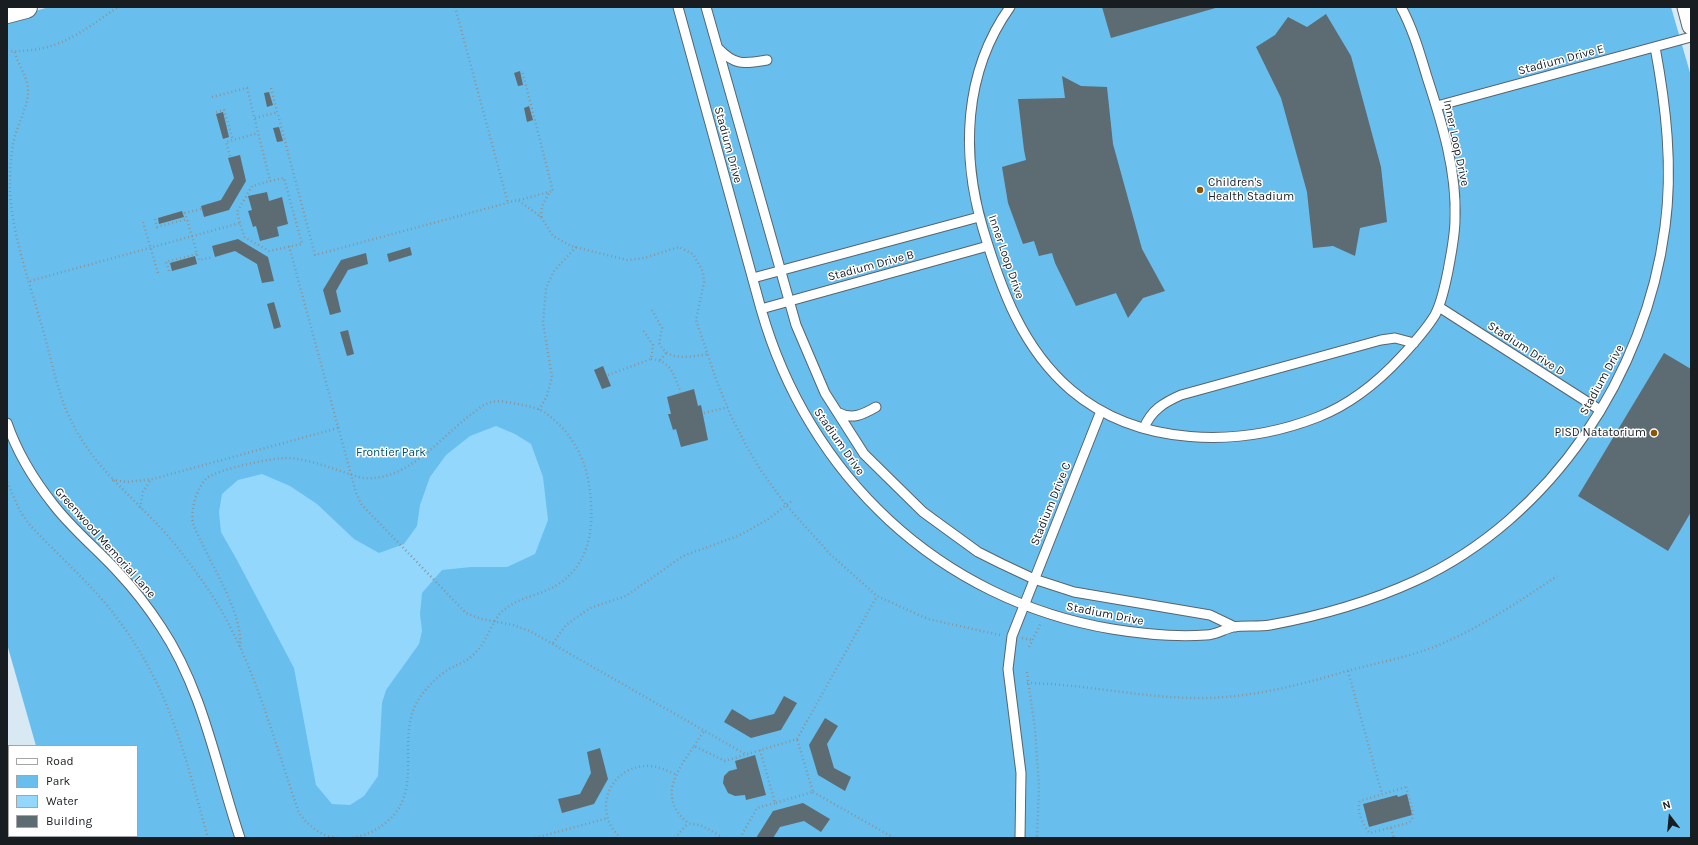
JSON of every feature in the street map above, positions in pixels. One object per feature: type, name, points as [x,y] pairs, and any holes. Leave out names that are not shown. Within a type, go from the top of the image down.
[{"type":"street","points":[[7,12],[26,7]]},
{"type":"street","points":[[1686,7],[1691,26]]},
{"type":"lane","name":"Stadium Drive","points":[[678,7],[761,309],[780,366],[803,411],[829,453],[859,490],[889,521],[937,558],[986,588],[1024,605],[1069,620],[1134,632],[1210,635],[1235,627],[1263,626],[1334,611],[1385,594],[1438,569],[1468,552],[1531,500],[1581,440],[1600,410],[1616,383],[1639,334],[1650,303],[1665,229],[1668,148],[1663,96],[1655,47]]},
{"type":"lane","name":"Stadium Drive","points":[[706,7],[796,325],[815,371],[837,412],[864,454],[923,512],[978,552],[1034,579],[1074,592],[1099,598],[1210,615],[1235,627]]},
{"type":"lane","name":"Inner Loop Drive","points":[[1010,7],[983,58],[972,98],[968,146],[971,176],[988,246],[1006,297],[1026,336],[1053,373],[1079,396],[1101,411],[1144,428],[1188,436],[1232,438],[1279,429],[1311,419],[1336,408],[1356,396],[1378,380],[1414,343],[1430,323],[1439,307],[1451,253],[1455,206],[1453,179],[1437,106],[1410,27],[1400,7]]},
{"type":"lane","name":"Stadium Drive E","points":[[1437,106],[1691,37]]},
{"type":"lane","points":[[718,48],[726,56],[740,63],[767,60]]},
{"type":"lane","name":"Stadium Drive B","points":[[753,278],[980,217]]},
{"type":"lane","name":"Stadium Drive B","points":[[761,309],[988,246]]},
{"type":"lane","name":"Stadium Drive D","points":[[1439,307],[1600,410]]},
{"type":"lane","points":[[1144,428],[1148,418],[1162,404],[1181,395],[1381,340],[1395,338],[1414,343]]},
{"type":"lane","points":[[837,412],[849,417],[876,407]]},
{"type":"lane","name":"Stadium Drive C","points":[[1024,605],[1101,411]]},
{"type":"lane","name":"Greenwood Memorial Lane","points":[[7,423],[24,460],[46,495],[63,516],[138,594],[173,646],[192,685],[206,723],[240,838]]},
{"type":"lane","points":[[1020,838],[1021,773],[1008,669],[1012,636],[1024,605]]},
{"type":"path","points":[[7,51],[36,51],[68,41],[118,7]]},
{"type":"path","points":[[455,7],[508,203]]},
{"type":"path","points":[[15,52],[25,75],[28,92],[28,101],[16,134],[10,186],[16,229],[67,410],[94,458],[112,480],[167,535],[203,582],[225,617],[261,695],[298,813],[311,827],[321,833],[338,838]]},
{"type":"path","points":[[271,88],[315,255],[553,191],[522,70]]},
{"type":"path","points":[[212,97],[246,88],[255,118],[270,181]]},
{"type":"path","points":[[216,112],[224,110],[233,140]]},
{"type":"path","points":[[255,118],[278,112]]},
{"type":"path","points":[[230,156],[226,142],[258,133]]},
{"type":"path","points":[[284,178],[302,244],[268,251],[244,237],[237,212],[252,186],[270,181],[284,178]]},
{"type":"path","points":[[541,217],[542,206],[549,192]]},
{"type":"path","points":[[518,200],[541,217],[553,236],[576,248],[627,260],[644,258],[679,247],[693,254],[703,272],[704,282],[696,320],[707,354],[728,407],[755,459],[786,506],[830,554],[877,596],[928,619],[1000,635]]},
{"type":"path","points":[[201,209],[185,213],[199,260],[213,257]]},
{"type":"path","points":[[155,219],[157,227],[187,219]]},
{"type":"path","points":[[143,222],[158,273]]},
{"type":"path","points":[[30,281],[240,223]]},
{"type":"path","points":[[289,246],[356,493],[362,505],[466,613],[481,619],[495,621],[530,631],[744,754]]},
{"type":"path","points":[[540,410],[547,396],[552,377],[543,323],[546,288],[554,271],[576,248]]},
{"type":"path","points":[[169,271],[166,262],[197,254]]},
{"type":"path","points":[[652,310],[662,328],[659,343],[666,353],[680,357],[707,354]]},
{"type":"path","points":[[643,330],[653,345],[651,359]]},
{"type":"path","points":[[660,360],[666,353]]},
{"type":"path","points":[[608,376],[651,359],[660,360],[669,366],[681,393]]},
{"type":"path","points":[[240,647],[241,638],[229,597],[214,571],[193,524],[194,505],[200,489],[206,479],[217,472],[287,458],[304,460],[351,475],[370,478],[398,471],[414,462],[462,422],[486,404],[493,401],[535,407],[544,412],[571,438],[584,463],[592,505],[592,528],[579,562],[568,576],[557,585],[513,603],[503,610],[495,621],[482,646],[462,663],[437,678],[417,702],[410,718],[408,731],[409,776],[402,804],[393,816],[379,828],[364,837],[350,838]]},
{"type":"path","points":[[704,413],[728,407]]},
{"type":"path","points":[[112,480],[128,482],[151,479],[338,428]]},
{"type":"path","points":[[140,508],[143,492],[151,479]]},
{"type":"path","points":[[7,482],[21,513],[30,525],[116,616],[147,661],[178,732],[208,838]]},
{"type":"path","points":[[553,643],[566,625],[590,608],[626,596],[682,556],[738,536],[767,520],[792,500]]},
{"type":"path","points":[[1027,682],[1062,684],[1148,696],[1204,698],[1272,692],[1403,657],[1463,635],[1512,607],[1557,576]]},
{"type":"path","points":[[694,746],[725,761],[797,739],[877,596]]},
{"type":"path","points":[[1029,647],[1041,623]]},
{"type":"path","points":[[1021,638],[1032,640]]},
{"type":"path","points":[[1348,671],[1382,794]]},
{"type":"path","points":[[1027,672],[1027,682],[1035,729],[1039,786],[1037,838]]},
{"type":"path","points":[[704,731],[675,774],[671,792],[672,799],[678,812],[688,823],[701,826],[723,838]]},
{"type":"path","points":[[797,739],[813,792],[894,838]]},
{"type":"path","points":[[760,750],[775,803]]},
{"type":"path","points":[[621,838],[614,832],[608,818],[607,803],[610,787],[615,779],[622,773],[632,768],[650,766],[675,774]]},
{"type":"path","points":[[1406,787],[1413,813],[1412,820],[1408,823],[1370,833],[1364,826],[1358,804],[1362,799],[1382,794],[1406,787]]},
{"type":"path","points":[[740,838],[757,808],[813,792]]},
{"type":"path","points":[[535,838],[608,818]]},
{"type":"path","points":[[675,838],[688,823]]},
{"type":"path","points":[[1391,828],[1394,838]]},
{"type":"green space","name":"Frontier Park","points":[[49,7],[1671,7],[1691,76],[1691,838],[63,838],[138,837],[138,745],[36,745],[7,644],[7,19]]},
{"type":"water","points":[[496,426],[515,434],[531,444],[543,477],[548,520],[535,554],[507,567],[471,567],[442,570],[422,593],[420,614],[422,631],[419,644],[386,690],[382,703],[378,776],[364,796],[350,805],[332,804],[316,785],[294,668],[221,532],[219,512],[222,494],[238,480],[262,474],[290,486],[317,504],[354,539],[379,553],[404,544],[417,526],[420,505],[430,477],[446,455],[470,436]]},
{"type":"building","points":[[1102,7],[1219,7],[1111,38]]},
{"type":"building","points":[[1326,14],[1351,56],[1381,167],[1387,222],[1360,228],[1355,256],[1333,246],[1313,248],[1307,192],[1281,98],[1256,47],[1275,35],[1288,17],[1307,27]]},
{"type":"building","points":[[520,71],[523,85],[518,86],[514,73]]},
{"type":"building","points":[[1062,76],[1081,86],[1107,87],[1113,144],[1142,249],[1165,291],[1143,298],[1128,318],[1116,293],[1076,306],[1055,263],[1052,253],[1039,256],[1034,241],[1023,244],[1008,203],[1002,167],[1026,160],[1018,99],[1065,98]]},
{"type":"building","points":[[269,92],[273,105],[267,107],[264,93]]},
{"type":"building","points":[[529,106],[533,120],[527,122],[524,108]]},
{"type":"building","points":[[223,112],[229,137],[223,139],[216,114]]},
{"type":"building","points":[[279,127],[283,141],[277,142],[273,128]]},
{"type":"building","points":[[240,155],[246,181],[229,210],[204,217],[201,206],[221,200],[234,178],[228,158]]},
{"type":"building","points":[[267,192],[269,201],[282,197],[288,224],[277,227],[279,236],[260,241],[256,226],[253,227],[248,211],[252,210],[248,196]]},
{"type":"building","points":[[182,211],[184,217],[159,224],[158,218]]},
{"type":"building","points":[[238,239],[268,257],[274,281],[262,283],[257,264],[235,251],[215,257],[212,246]]},
{"type":"building","points":[[410,247],[412,255],[389,262],[387,254]]},
{"type":"building","points":[[366,253],[368,264],[348,270],[336,291],[341,312],[330,315],[323,290],[341,260]]},
{"type":"building","points":[[195,256],[197,264],[172,271],[170,263]]},
{"type":"building","points":[[274,302],[281,327],[274,329],[267,304]]},
{"type":"building","points":[[348,330],[354,354],[347,356],[340,332]]},
{"type":"building","name":"PISD Natatorium","points":[[1664,353],[1691,369],[1691,512],[1668,551],[1578,496]]},
{"type":"building","points":[[603,366],[611,386],[602,389],[594,370]]},
{"type":"building","points":[[694,389],[698,406],[701,405],[708,440],[681,447],[676,429],[673,430],[668,414],[671,414],[667,397]]},
{"type":"building","points":[[784,696],[797,703],[781,730],[751,738],[724,722],[732,709],[750,720],[774,714]]},
{"type":"building","points":[[825,718],[838,726],[827,744],[834,768],[851,777],[845,791],[818,775],[809,745]]},
{"type":"building","points":[[600,748],[608,779],[594,804],[562,813],[558,799],[580,794],[591,773],[587,752]]},
{"type":"building","points":[[755,755],[766,795],[746,800],[745,795],[735,796],[728,793],[723,783],[724,776],[729,771],[737,769],[735,761]]},
{"type":"building","points":[[1407,794],[1412,815],[1369,827],[1363,804],[1397,795],[1398,797]]},
{"type":"building","points":[[803,803],[830,819],[821,832],[804,821],[780,827],[773,838],[756,838],[773,811]]},
{"type":"place","name":"Children's Health Stadium","points":[[1200,190]]},
{"type":"place","name":"PISD Natatorium","points":[[1654,433]]}]
